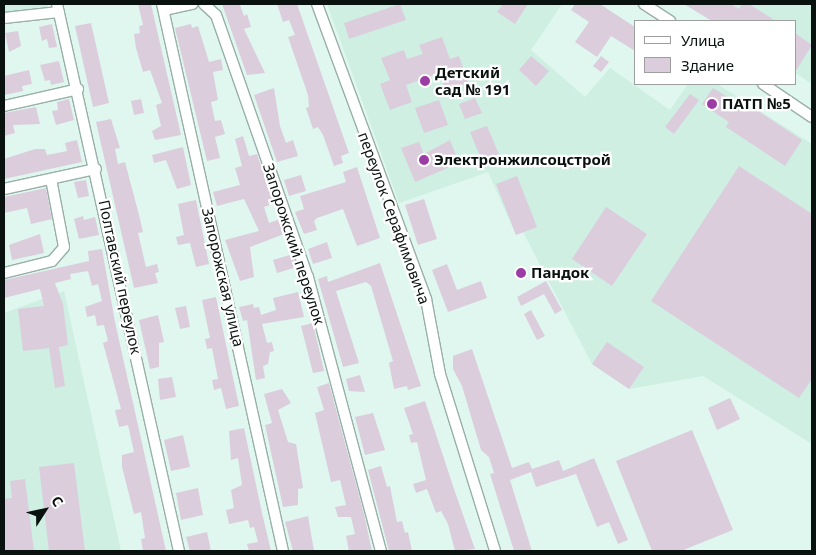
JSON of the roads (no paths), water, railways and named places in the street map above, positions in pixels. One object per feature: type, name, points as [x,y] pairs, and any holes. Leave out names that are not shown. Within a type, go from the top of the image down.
[{"type":"street","points":[[163,7],[192,4]]},
{"type":"street","name":"Запорожский переулок","points":[[204,4],[216,15],[308,277],[381,551]]},
{"type":"street","name":"переулок Серафимовича","points":[[317,4],[426,300],[440,374],[495,551]]},
{"type":"street","points":[[644,4],[668,20]]},
{"type":"street","name":"Запорожская улица","points":[[163,7],[283,551]]},
{"type":"street","points":[[4,18],[58,8]]},
{"type":"street","name":"Полтавский переулок","points":[[58,8],[96,169],[179,551]]},
{"type":"street","points":[[765,85],[812,116]]},
{"type":"street","points":[[4,106],[78,89]]},
{"type":"street","points":[[4,188],[96,169]]},
{"type":"street","points":[[4,273],[52,261],[64,247],[51,179]]},
{"type":"place","name":"Детский сад № 191","points":[[425,81]]},
{"type":"place","name":"ПАТП №5","points":[[712,104]]},
{"type":"place","name":"Электронжилсоцстрой","points":[[424,160]]},
{"type":"place","name":"Пандок","points":[[521,273]]}]
